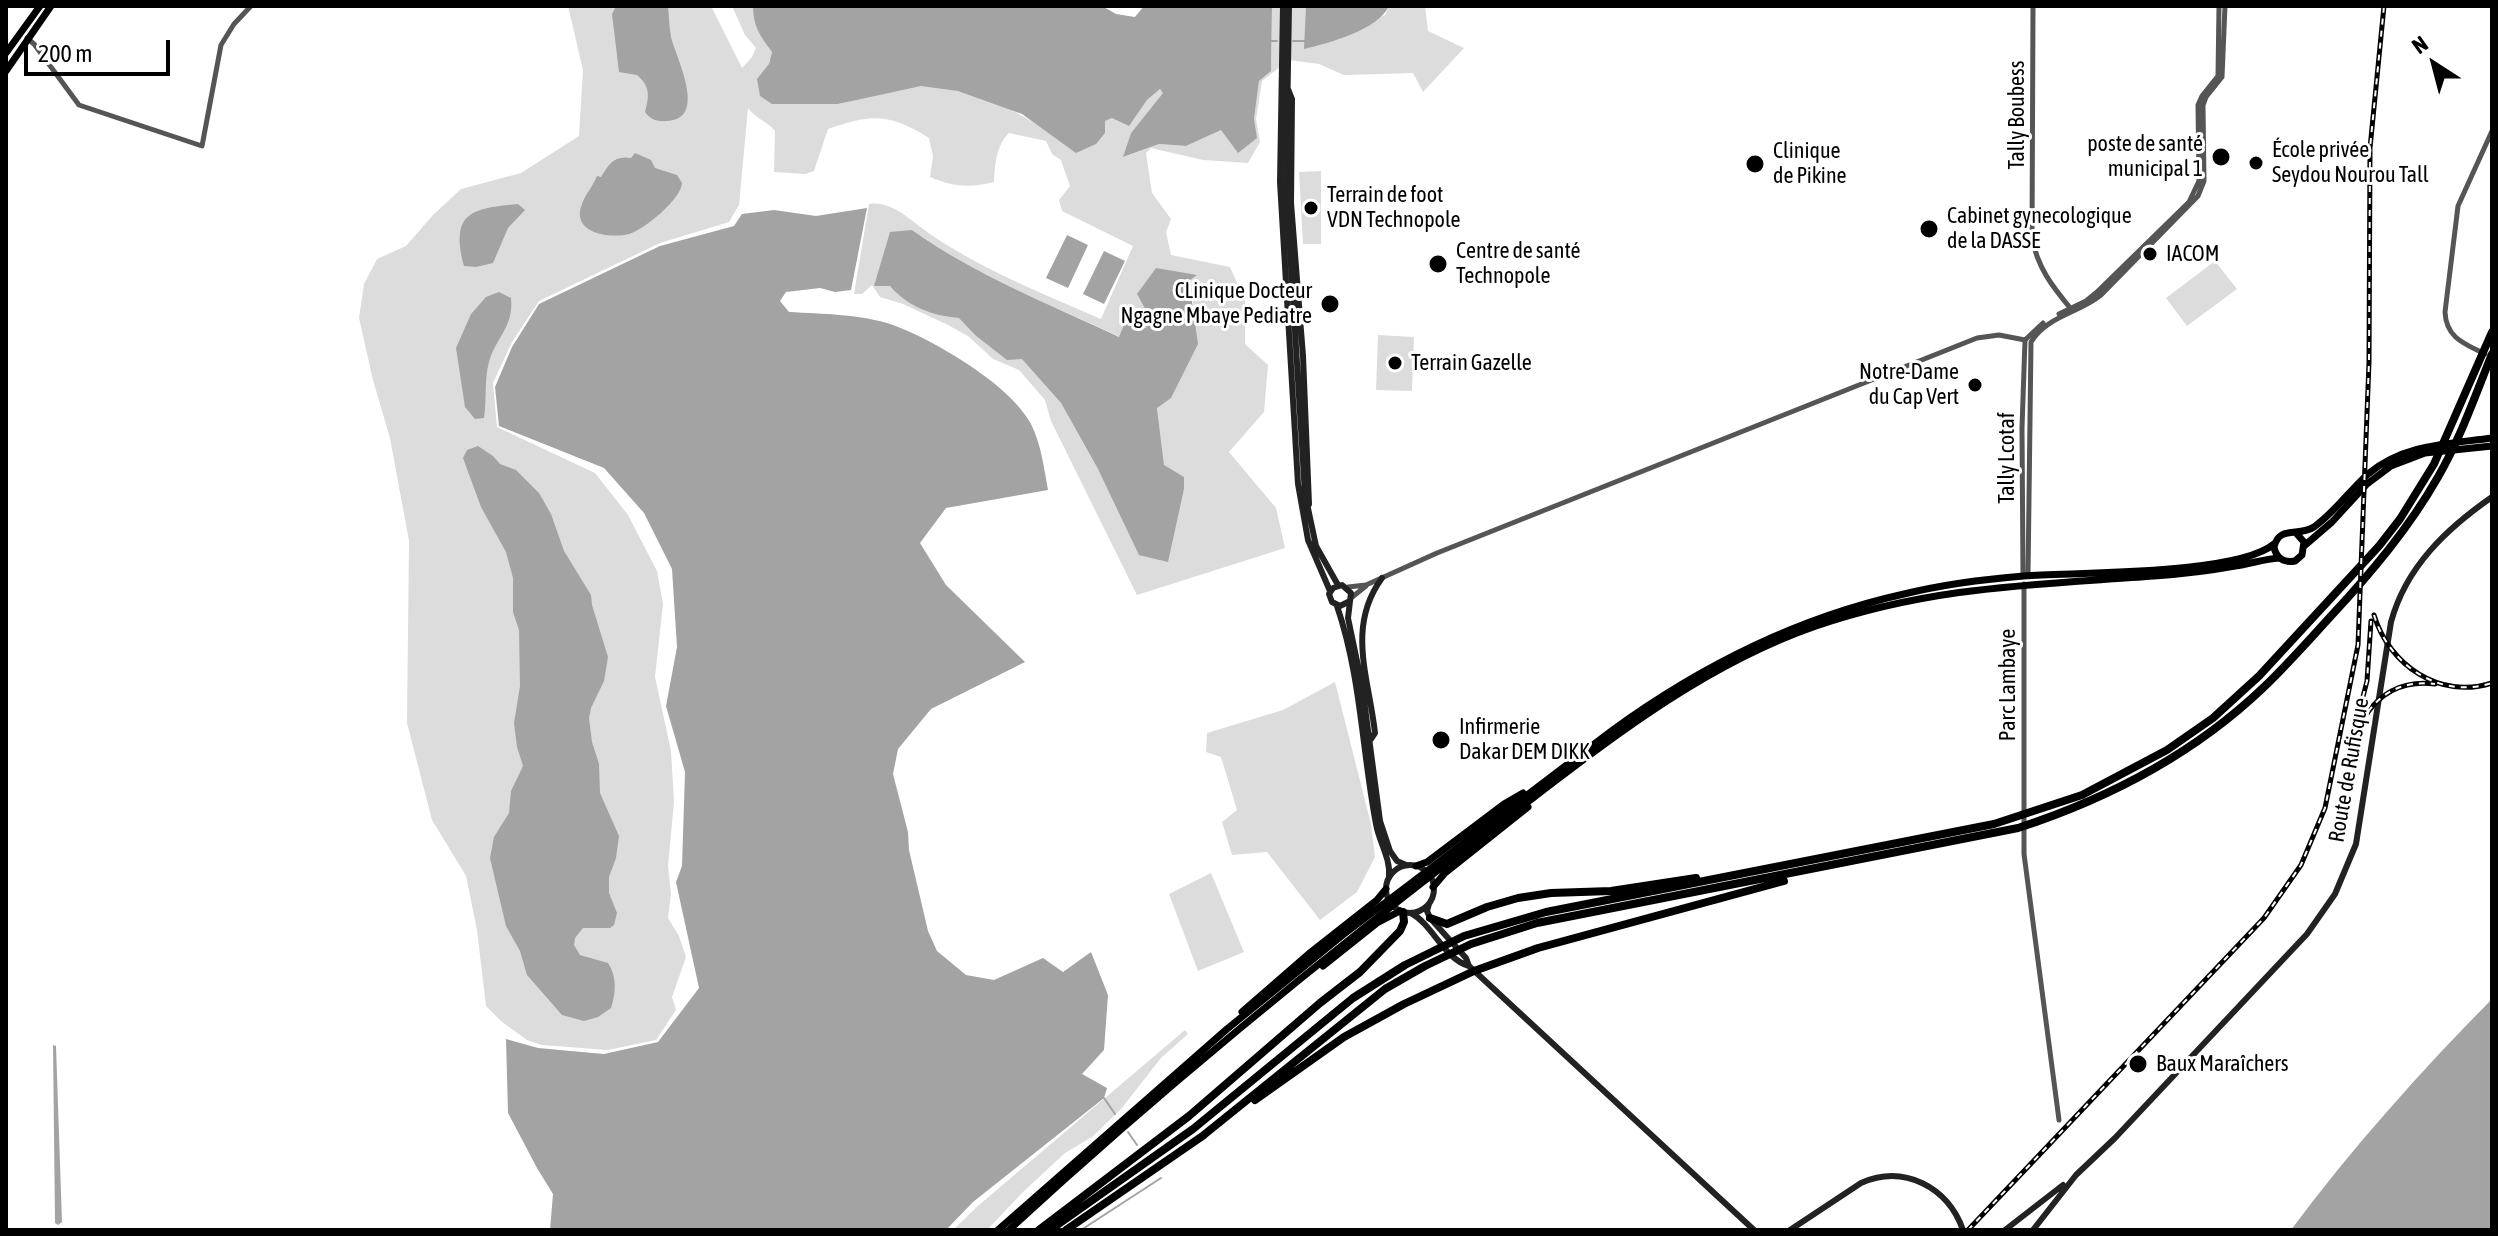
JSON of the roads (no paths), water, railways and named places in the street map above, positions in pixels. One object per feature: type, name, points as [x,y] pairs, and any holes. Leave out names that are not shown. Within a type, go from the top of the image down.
[{"type":"highway","points":[[1200,1138],[1360,1006],[1442,957],[1471,944],[1537,923],[2018,828],[2084,805],[2118,789],[2203,738],[2264,687],[2379,562],[2415,513],[2463,428],[2487,360],[2486,344],[2492,332]]},
{"type":"highway","points":[[1050,1230],[1193,1129],[1353,998],[1405,965],[1464,936],[1520,917],[1994,824],[2053,806],[2108,783],[2167,750],[2220,712],[2259,676],[2379,546],[2400,519],[2434,464],[2487,360]]},
{"type":"highway","points":[[1066,1230],[1344,1037],[1472,968],[1782,881],[1799,873]]},
{"type":"highway","points":[[1430,918],[1447,924],[1501,902],[1544,894],[1611,891],[1693,878],[1708,880]]},
{"type":"highway","points":[[1039,1230],[1189,1116],[1360,972],[1400,931],[1404,912]]},
{"type":"main road","points":[[6,53],[40,6]]},
{"type":"main road","points":[[6,71],[51,6]]},
{"type":"main road","points":[[1286,6],[1288,227],[1306,507],[1324,564],[1338,585],[1348,587],[1349,625],[1371,739],[1385,839],[1394,858],[1427,872],[1433,887]]},
{"type":"main road","points":[[1009,1230],[1230,1032],[1251,1002],[1377,900],[1386,889],[1389,877],[1389,866],[1376,827],[1357,685],[1337,606],[1330,600],[1330,591],[1308,540],[1298,484],[1281,196],[1286,6]]},
{"type":"main road","points":[[1287,88],[1292,99],[1291,203],[1310,499],[1306,507]]},
{"type":"main road","points":[[1298,360],[1302,340]]},
{"type":"main road","points":[[998,1230],[1346,936],[1548,783],[1674,695],[1775,642],[1867,610],[2025,579],[2200,565],[2255,556],[2274,544],[2280,535],[2308,530],[2320,522],[2381,469],[2417,448],[2492,438]]},
{"type":"main road","points":[[2381,469],[2425,453],[2492,446]]},
{"type":"main road","points":[[2304,546],[2342,511],[2362,484]]},
{"type":"main road","name":"Route de Rufisque","points":[[2033,1230],[2076,1175],[2215,1033],[2300,943],[2323,914],[2356,844],[2394,609],[2407,582],[2439,539],[2492,497]]},
{"type":"main road","points":[[2025,579],[2187,573],[2279,558],[2286,562],[2295,561],[2302,555],[2304,546],[2302,538],[2296,533]]},
{"type":"main road","points":[[2274,544],[2279,558]]},
{"type":"main road","points":[[1360,644],[1364,613],[1382,578]]},
{"type":"main road","points":[[1330,591],[1338,585]]},
{"type":"main road","points":[[1337,606],[1349,600]]},
{"type":"main road","points":[[1349,625],[1360,644],[1375,733],[1371,739]]},
{"type":"main road","points":[[1416,866],[1427,862],[1504,804],[1548,783]]},
{"type":"main road","points":[[1548,783],[1517,818],[1445,873],[1433,887],[1427,911],[1430,918],[1472,968],[1754,1230]]},
{"type":"main road","points":[[1389,877],[1406,865]]},
{"type":"main road","points":[[1386,889],[1391,905],[1424,922],[1458,961],[1472,968]]},
{"type":"main road","points":[[1230,1032],[1263,1015],[1377,923],[1404,912],[1422,909],[1430,901]]},
{"type":"main road","name":"Route de Rufisque","points":[[2005,1230],[2076,1175]]},
{"type":"main road","points":[[1790,1230],[1854,1188],[1882,1176],[1895,1176],[1929,1186],[1952,1206],[1962,1228]]},
{"type":"street","points":[[20,33],[79,105],[202,146],[221,45],[234,24],[251,6]]},
{"type":"street","name":"Tally Boubess","points":[[2033,6],[2032,237],[2034,251],[2046,278],[2071,309]]},
{"type":"street","points":[[2028,341],[2049,323],[2089,305],[2101,295],[2198,196],[2204,181],[2203,105],[2222,77],[2222,6]]},
{"type":"street","points":[[2028,341],[2045,322],[2097,292],[2194,195],[2199,181],[2198,105],[2218,76],[2221,42]]},
{"type":"street","points":[[2487,360],[2454,337],[2445,312],[2458,206],[2492,131]]},
{"type":"street","points":[[1348,587],[1366,585],[1437,553],[1977,338],[1999,335],[2028,341]]},
{"type":"street","name":"Tally Lcotaf","points":[[2025,579],[2028,341]]},
{"type":"street","name":"Parc Lambaye","points":[[2025,579],[2024,854],[2059,1120]]},
{"type":"street","points":[[1349,600],[1366,585]]},
{"type":"waterway","points":[[1271,41],[1277,41]]},
{"type":"waterway","points":[[1293,41],[1305,41]]},
{"type":"waterway","points":[[1104,1098],[1115,1114]]},
{"type":"waterway","points":[[1128,1132],[1137,1145]]},
{"type":"waterway","points":[[1081,1230],[1161,1178]]},
{"type":"railway","points":[[1968,1230],[2264,918],[2301,865],[2325,808],[2358,645],[2369,362],[2370,148],[2384,6]]},
{"type":"railway","points":[[2374,615],[2391,649],[2419,674],[2454,687],[2492,683]]},
{"type":"railway","points":[[2348,755],[2367,681],[2371,621]]},
{"type":"railway","points":[[2362,722],[2375,703],[2392,691],[2412,684],[2435,684]]},
{"type":"place","name":"poste de santé municipal 1","points":[[2221,157]]},
{"type":"place","name":"École privée Seydou Nourou Tall","points":[[2256,163]]},
{"type":"place","name":"Clinique de Pikine","points":[[1755,164]]},
{"type":"place","name":"Terrain de foot VDN Technopole","points":[[1311,208]]},
{"type":"place","name":"Cabinet gynecologique de la DASSE","points":[[1929,229]]},
{"type":"place","name":"IACOM","points":[[2150,254]]},
{"type":"place","name":"Centre de santé Technopole","points":[[1438,264]]},
{"type":"place","name":"CLinique Docteur Ngagne Mbaye Pediatre","points":[[1330,304]]},
{"type":"place","name":"Terrain Gazelle","points":[[1395,363]]},
{"type":"place","name":"Notre-Dame du Cap Vert","points":[[1975,385]]},
{"type":"place","name":"Infirmerie Dakar DEM DIKK","points":[[1441,740]]},
{"type":"place","name":"Baux Maraîchers","points":[[2138,1064]]}]
